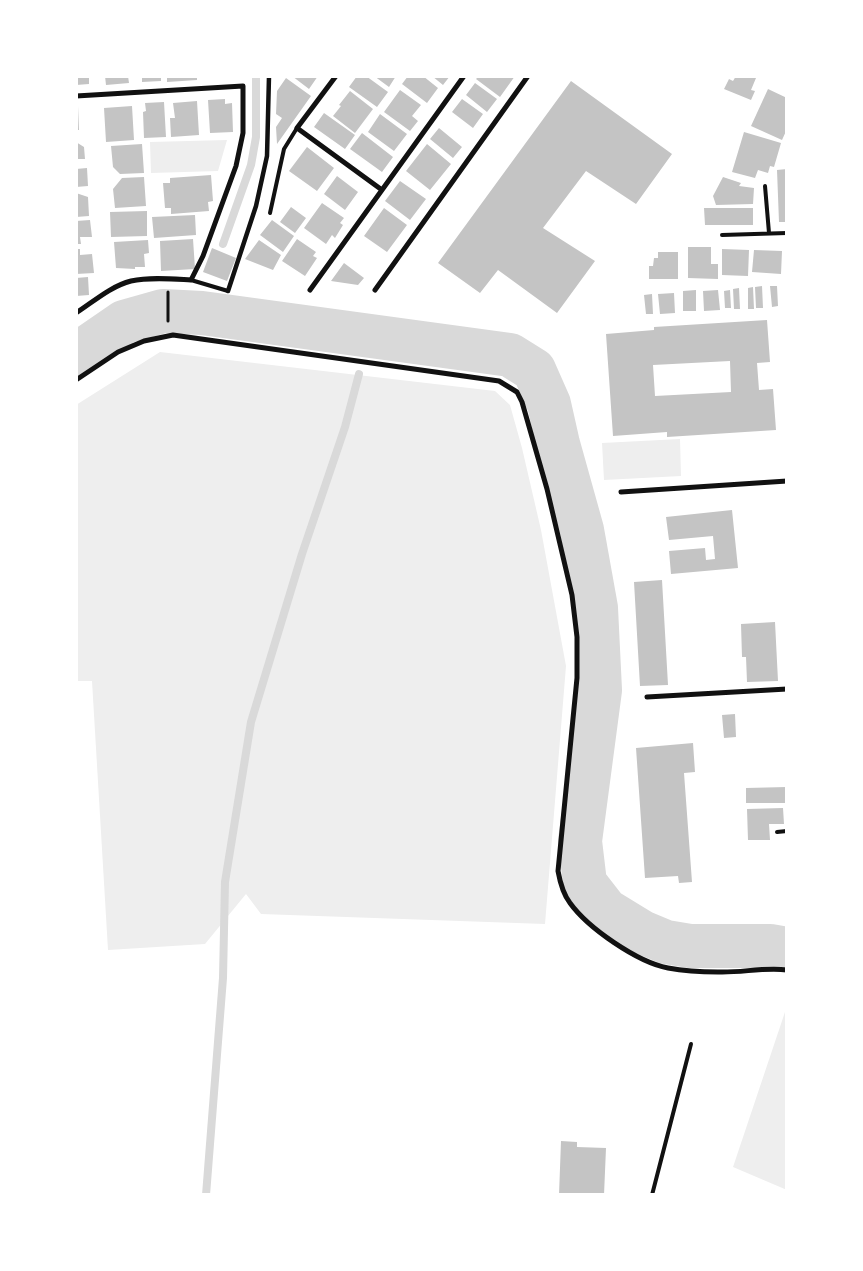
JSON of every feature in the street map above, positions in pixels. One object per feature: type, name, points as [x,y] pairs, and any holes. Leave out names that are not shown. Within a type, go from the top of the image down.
[{"type":"street","points":[[228,291],[256,206],[268,156],[269,76]]},
{"type":"street","points":[[336,76],[297,128],[382,190]]},
{"type":"street","points":[[310,290],[464,76]]},
{"type":"street","points":[[375,290],[528,76]]},
{"type":"street","points":[[76,96],[243,86],[242,133],[236,166],[203,256],[191,280],[131,281],[109,291],[76,313]]},
{"type":"street","points":[[76,380],[118,352],[144,342],[173,335],[499,380],[517,392],[522,402],[547,489],[572,595],[577,678],[558,871],[568,902],[597,931],[655,964],[668,968],[718,972],[773,968],[787,970]]},
{"type":"street","points":[[621,492],[787,481]]},
{"type":"street","points":[[647,697],[787,689]]},
{"type":"lane","points":[[270,213],[284,149],[297,128]]},
{"type":"lane","points":[[766,186],[769,233]]},
{"type":"lane","points":[[722,235],[787,233]]},
{"type":"lane","points":[[191,280],[228,291]]},
{"type":"lane","points":[[777,832],[787,831]]},
{"type":"lane","points":[[652,1195],[691,1044]]},
{"type":"path","points":[[168,279],[168,336]]},
{"type":"shaded area","points":[[227,140],[218,171],[151,173],[150,142]]},
{"type":"shaded area","points":[[160,352],[495,391],[510,405],[541,530],[566,666],[545,924],[261,914],[246,894],[205,944],[108,950],[92,681],[76,681],[76,405]]},
{"type":"shaded area","points":[[680,439],[681,476],[604,480],[602,443]]},
{"type":"shaded area","points":[[787,1006],[787,1190],[733,1167]]},
{"type":"building","points":[[76,76],[89,76],[89,84],[76,85]]},
{"type":"building","points":[[105,76],[128,76],[129,83],[106,85]]},
{"type":"building","points":[[142,76],[161,76],[161,81],[142,82]]},
{"type":"building","points":[[167,76],[197,76],[197,80],[167,82]]},
{"type":"building","points":[[292,76],[318,76],[309,89]]},
{"type":"building","points":[[357,76],[366,76],[388,92],[377,107],[349,87]]},
{"type":"building","points":[[374,76],[396,76],[389,87]]},
{"type":"building","points":[[408,76],[423,76],[438,88],[427,103],[402,84]]},
{"type":"building","points":[[432,76],[450,76],[443,85]]},
{"type":"building","points":[[479,76],[515,76],[500,97],[476,79]]},
{"type":"building","points":[[736,76],[752,76],[756,78],[751,90],[755,91],[751,100],[724,89],[729,79],[733,81]]},
{"type":"building","points":[[286,78],[311,96],[277,144],[276,127],[282,118],[276,114],[277,91]]},
{"type":"building","points":[[571,81],[672,154],[636,204],[586,171],[543,228],[595,261],[557,313],[498,270],[480,293],[438,263]]},
{"type":"building","points":[[475,83],[497,99],[487,112],[466,95]]},
{"type":"building","points":[[768,89],[787,98],[787,129],[782,140],[751,126]]},
{"type":"building","points":[[400,90],[421,105],[412,116],[418,121],[410,131],[384,112]]},
{"type":"building","points":[[350,91],[373,109],[355,133],[333,116]]},
{"type":"building","points":[[225,99],[225,104],[232,103],[233,132],[210,133],[208,100]]},
{"type":"building","points":[[462,99],[483,114],[473,128],[452,112]]},
{"type":"building","points":[[197,101],[199,135],[171,137],[170,118],[175,118],[173,103]]},
{"type":"building","points":[[164,102],[166,137],[144,138],[143,112],[146,111],[145,103]]},
{"type":"building","points":[[78,106],[79,130],[76,130],[76,107]]},
{"type":"building","points":[[132,106],[134,140],[106,142],[104,108]]},
{"type":"building","points":[[324,113],[355,135],[345,149],[314,127]]},
{"type":"building","points":[[380,114],[407,134],[394,151],[368,132]]},
{"type":"building","points":[[439,128],[462,147],[453,158],[430,139]]},
{"type":"building","points":[[744,132],[781,143],[774,167],[770,166],[768,173],[758,170],[755,178],[732,172]]},
{"type":"building","points":[[362,133],[393,157],[382,172],[350,149]]},
{"type":"building","points":[[76,142],[84,147],[85,159],[76,159]]},
{"type":"building","points":[[142,144],[144,173],[120,174],[113,167],[111,146]]},
{"type":"building","points":[[427,144],[451,164],[430,190],[406,171]]},
{"type":"building","points":[[307,147],[334,168],[317,191],[289,171]]},
{"type":"building","points":[[87,168],[88,186],[76,187],[76,169]]},
{"type":"building","points":[[787,169],[787,222],[779,222],[777,170]]},
{"type":"building","points":[[211,175],[213,201],[208,202],[209,211],[171,214],[171,208],[165,208],[163,183],[170,183],[170,178]]},
{"type":"building","points":[[337,176],[358,192],[345,210],[324,194]]},
{"type":"building","points":[[144,177],[146,206],[115,208],[113,189],[122,178]]},
{"type":"building","points":[[723,177],[741,183],[739,186],[754,188],[753,204],[716,205],[713,196]]},
{"type":"building","points":[[400,181],[426,199],[410,220],[385,201]]},
{"type":"building","points":[[76,193],[88,197],[89,216],[76,217]]},
{"type":"building","points":[[322,203],[344,218],[340,223],[343,225],[335,238],[332,235],[326,244],[304,228]]},
{"type":"building","points":[[291,207],[306,218],[295,233],[280,222]]},
{"type":"building","points":[[384,208],[407,225],[387,252],[364,236]]},
{"type":"building","points":[[704,208],[753,208],[753,225],[705,225]]},
{"type":"building","points":[[147,211],[147,236],[111,237],[110,212]]},
{"type":"building","points":[[195,215],[196,235],[154,238],[152,217]]},
{"type":"building","points":[[90,220],[92,237],[80,237],[81,244],[76,244],[76,221]]},
{"type":"building","points":[[272,220],[294,236],[283,252],[260,235]]},
{"type":"building","points":[[193,239],[195,269],[161,271],[160,241]]},
{"type":"building","points":[[297,239],[316,252],[313,256],[317,258],[305,276],[282,261]]},
{"type":"building","points":[[148,240],[149,253],[144,254],[145,267],[135,267],[135,269],[116,268],[114,242]]},
{"type":"building","points":[[259,240],[281,255],[273,270],[245,259]]},
{"type":"building","points":[[688,247],[711,247],[711,264],[718,264],[718,279],[688,278]]},
{"type":"building","points":[[212,248],[236,258],[227,281],[203,272]]},
{"type":"building","points":[[76,249],[80,249],[80,255],[92,254],[94,273],[76,274]]},
{"type":"building","points":[[722,249],[749,250],[748,276],[722,275]]},
{"type":"building","points":[[754,250],[782,251],[781,274],[752,272]]},
{"type":"building","points":[[658,252],[678,252],[678,279],[649,279],[649,266],[653,266],[654,258],[658,258]]},
{"type":"building","points":[[344,263],[364,278],[358,285],[331,281]]},
{"type":"building","points":[[88,277],[89,295],[76,296],[76,278]]},
{"type":"building","points":[[762,286],[763,308],[756,308],[755,287]]},
{"type":"building","points":[[770,286],[777,286],[778,306],[772,307]]},
{"type":"building","points":[[753,287],[754,309],[748,309],[748,288]]},
{"type":"building","points":[[739,288],[740,309],[734,309],[733,289]]},
{"type":"building","points":[[696,290],[696,311],[683,311],[683,291]]},
{"type":"building","points":[[718,290],[720,310],[704,311],[703,291]]},
{"type":"building","points":[[730,290],[731,308],[725,308],[724,291]]},
{"type":"building","points":[[674,293],[675,313],[660,314],[658,294]]},
{"type":"building","points":[[652,294],[653,314],[646,314],[644,295]]},
{"type":"building","points":[[767,320],[770,362],[757,363],[759,390],[773,389],[776,430],[667,437],[667,432],[613,436],[606,334],[654,330],[654,327]],"holes":[[[730,361],[731,392],[655,396],[653,365]]]},
{"type":"building","points":[[732,510],[738,568],[671,574],[669,551],[705,548],[706,560],[715,559],[713,536],[669,540],[666,517]]},
{"type":"building","points":[[662,580],[668,685],[640,686],[634,582]]},
{"type":"building","points":[[775,622],[778,681],[747,682],[746,657],[742,657],[741,624]]},
{"type":"building","points":[[735,714],[736,737],[724,738],[722,715]]},
{"type":"building","points":[[693,743],[695,772],[684,773],[692,882],[679,883],[678,876],[645,878],[636,748]]},
{"type":"building","points":[[787,787],[787,803],[746,803],[746,788]]},
{"type":"building","points":[[783,808],[784,824],[769,824],[770,840],[748,840],[747,809]]},
{"type":"building","points":[[561,1141],[577,1142],[577,1147],[606,1148],[604,1195],[559,1195]]},
{"type":"waterway","points":[[223,244],[251,165],[256,137],[256,76]]},
{"type":"waterway","points":[[202,313],[206,296]]},
{"type":"waterway","points":[[76,355],[124,322],[163,311],[202,313],[510,355],[534,370],[549,404],[582,530],[596,608],[600,690],[580,841],[585,883],[606,910],[642,932],[666,942],[690,946],[770,946],[787,949]]},
{"type":"waterway","points":[[206,1195],[223,978],[225,882],[251,722],[302,554],[345,427],[359,374]]}]
